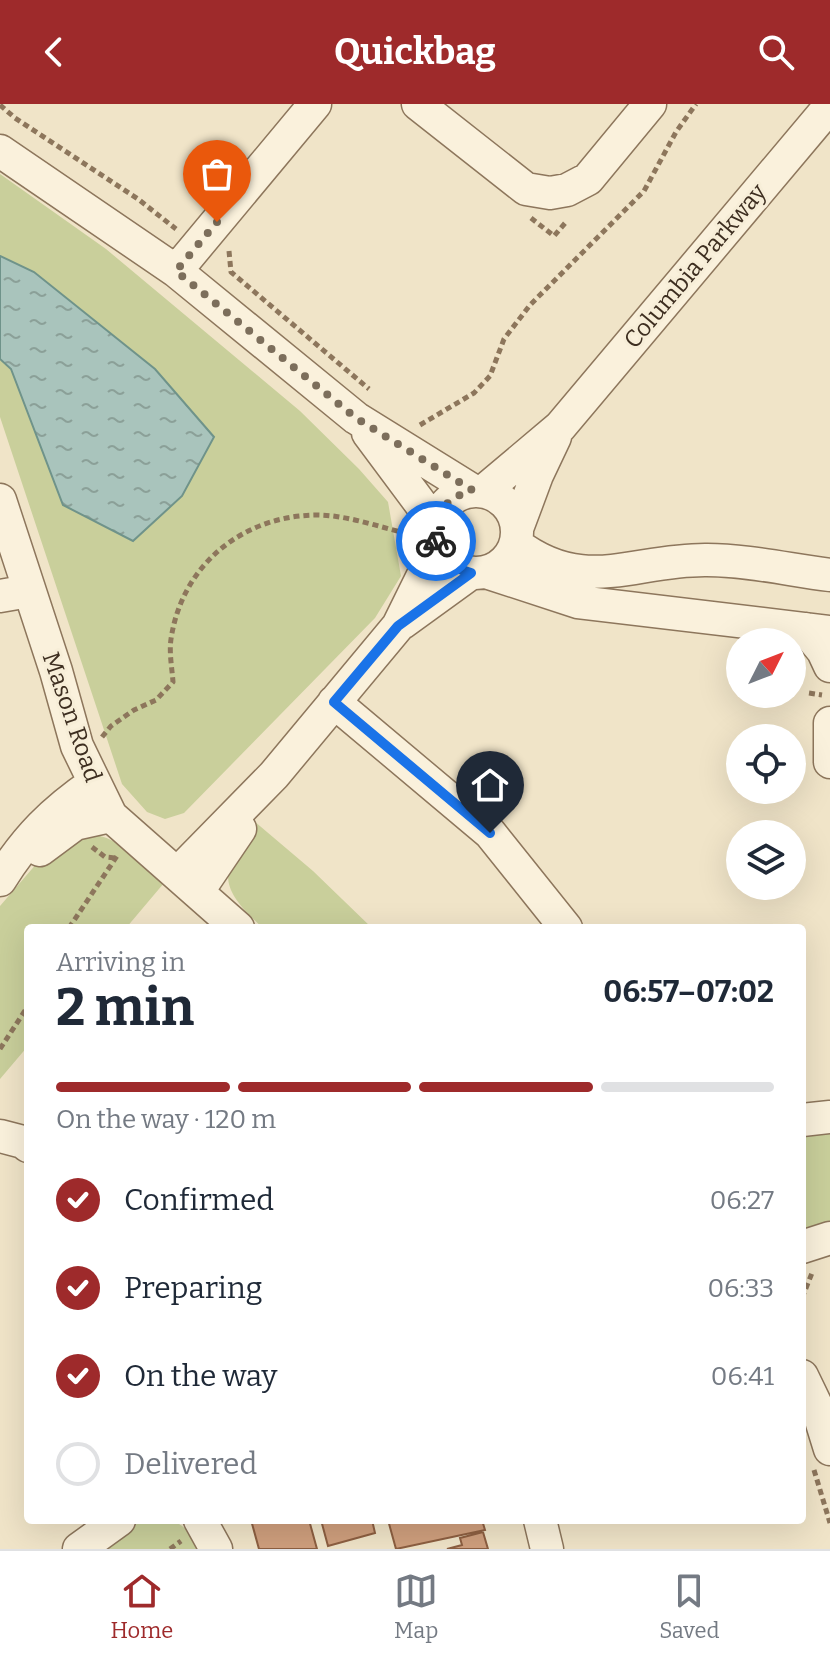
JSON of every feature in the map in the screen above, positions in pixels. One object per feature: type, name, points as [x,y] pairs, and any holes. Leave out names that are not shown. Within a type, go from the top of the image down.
[{"type":"street","points":[[176,271],[212,243],[315,104]]},
{"type":"street","points":[[418,104],[526,189],[550,193],[567,190],[588,179],[650,104]]},
{"type":"street","name":"Columbia Parkway","points":[[478,490],[560,427],[830,106]]},
{"type":"street","points":[[0,151],[176,271],[478,490],[500,497],[512,510],[517,535],[535,558],[557,568],[587,572],[617,572],[690,560],[710,560],[830,575]]},
{"type":"street","points":[[369,408],[436,535],[445,560],[457,569],[578,602],[818,631],[823,651],[830,762]]},
{"type":"street","name":"Columbia Parkway","points":[[517,535],[537,475],[560,427]]},
{"type":"street","points":[[398,626],[436,535],[443,507],[456,496],[478,490]]},
{"type":"street","name":"Mason Road","points":[[0,500],[14,593],[77,746],[111,816],[234,924]]},
{"type":"street","points":[[188,883],[398,626],[479,573],[499,567],[510,557],[517,535]]},
{"type":"street","points":[[334,702],[490,833],[563,924]]},
{"type":"street","points":[[0,882],[13,859],[47,818],[94,783]]},
{"type":"street","points":[[0,882],[75,824],[111,816]]},
{"type":"street","points":[[806,1120],[830,1117]]},
{"type":"street","points":[[0,1136],[24,1143]]},
{"type":"street","points":[[812,1259],[830,1238]]},
{"type":"street","points":[[806,1384],[817,1407],[821,1455]]},
{"type":"street","points":[[79,1549],[113,1524]]},
{"type":"street","points":[[202,1524],[216,1549]]},
{"type":"street","points":[[541,1524],[547,1549]]},
{"type":"path","points":[[416,428],[474,393],[490,376],[504,339],[530,305],[644,191],[676,132],[696,104]]},
{"type":"path","points":[[0,105],[138,199],[212,243],[231,272],[369,408]]},
{"type":"path","points":[[212,243],[231,272]]},
{"type":"path","points":[[99,741],[111,726],[156,700],[173,682],[170,642],[177,611],[204,565],[227,543],[264,524],[315,515],[346,518],[401,532]]},
{"type":"path","points":[[809,693],[827,695]]},
{"type":"path","points":[[72,924],[115,858]]},
{"type":"path","points":[[0,1049],[24,1012]]},
{"type":"path","points":[[806,1288],[812,1273],[812,1259]]},
{"type":"path","points":[[821,1455],[830,1523]]},
{"type":"green space","points":[[0,174],[106,249],[300,411],[388,502],[401,576],[375,618],[184,813],[165,819],[147,812],[122,784],[0,417]]},
{"type":"green space","points":[[254,821],[313,871],[368,924],[259,924],[237,901],[228,878],[229,866]]},
{"type":"green space","points":[[91,835],[101,836],[120,846],[164,883],[129,924],[24,924],[24,1051],[0,1079],[0,906],[44,855]]},
{"type":"green space","points":[[830,1128],[830,1224],[806,1230],[806,1132]]},
{"type":"green space","points":[[131,1524],[179,1524],[200,1549],[95,1549]]},
{"type":"water","points":[[0,256],[34,272],[155,369],[214,437],[182,496],[133,541],[63,505],[11,369],[0,359]]},
{"type":"building","points":[[252,1524],[310,1524],[317,1549],[259,1549]]},
{"type":"building","points":[[322,1524],[373,1524],[375,1533],[328,1546]]},
{"type":"building","points":[[389,1524],[483,1524],[485,1530],[396,1549]]},
{"type":"building","points":[[483,1532],[488,1549],[447,1549],[462,1545],[460,1538]]},
{"type":"way so far","points":[[217,222],[176,271],[356,418],[472,490],[456,496],[443,507],[435,523],[436,541]]},
{"type":"route","points":[[436,541],[445,560],[457,569],[471,573],[398,626],[334,702],[490,833]]}]
